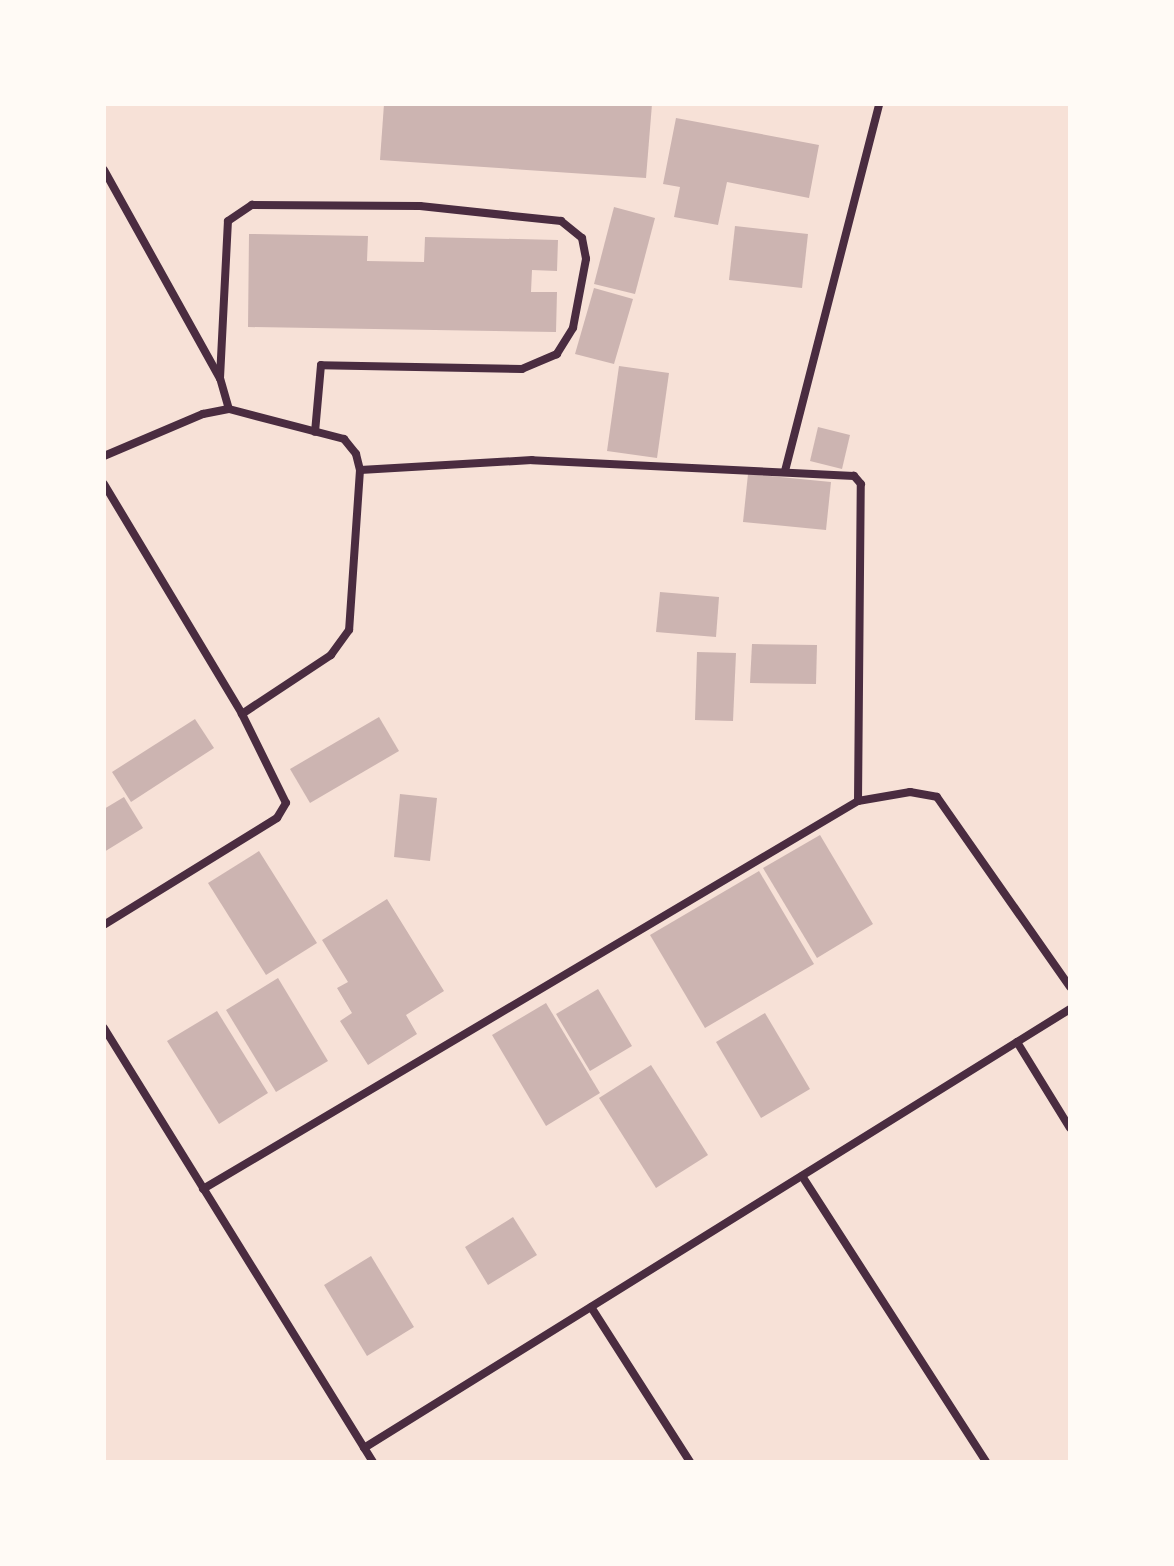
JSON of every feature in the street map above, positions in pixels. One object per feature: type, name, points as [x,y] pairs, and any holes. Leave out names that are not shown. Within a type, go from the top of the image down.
[{"type":"street","points":[[785,471],[879,104]]},
{"type":"street","points":[[104,170],[220,378],[229,409]]},
{"type":"street","points":[[220,378],[228,221],[252,205],[420,206],[561,221],[582,238],[586,259],[573,328],[557,354],[522,369],[321,365],[315,432]]},
{"type":"street","points":[[104,456],[203,414],[229,409],[344,439],[356,454],[360,470],[349,630],[331,655],[242,714]]},
{"type":"street","points":[[360,470],[532,460],[850,474],[861,484],[858,801]]},
{"type":"street","points":[[104,484],[242,714],[284,796],[284,809],[277,818],[104,925]]},
{"type":"street","points":[[203,1189],[858,801],[910,792],[937,797],[1070,987]]},
{"type":"street","points":[[364,1448],[1070,1009]]},
{"type":"street","points":[[104,1028],[373,1462]]},
{"type":"street","points":[[1017,1042],[1070,1128]]},
{"type":"street","points":[[802,1176],[986,1462]]},
{"type":"street","points":[[591,1307],[690,1462]]},
{"type":"building","points":[[384,104],[652,104],[646,178],[380,160]]},
{"type":"building","points":[[676,118],[819,145],[809,198],[727,182],[718,225],[674,217],[680,187],[663,184]]},
{"type":"building","points":[[614,207],[655,218],[635,294],[594,284]]},
{"type":"building","points":[[735,226],[808,234],[802,288],[729,280]]},
{"type":"building","points":[[249,234],[368,236],[367,261],[424,262],[425,237],[558,240],[557,271],[532,270],[531,292],[557,292],[556,332],[248,327]]},
{"type":"building","points":[[594,288],[633,299],[614,364],[575,354]]},
{"type":"building","points":[[619,366],[669,373],[657,458],[607,451]]},
{"type":"building","points":[[818,427],[850,435],[842,469],[810,461]]},
{"type":"building","points":[[748,474],[831,482],[826,530],[743,522]]},
{"type":"building","points":[[660,592],[719,597],[716,637],[656,632]]},
{"type":"building","points":[[752,644],[817,645],[816,684],[750,683]]},
{"type":"building","points":[[697,652],[736,653],[733,721],[695,720]]},
{"type":"building","points":[[379,717],[399,751],[310,803],[290,769]]},
{"type":"building","points":[[195,719],[214,748],[131,802],[112,772]]},
{"type":"building","points":[[400,794],[437,798],[430,861],[394,857]]},
{"type":"building","points":[[124,797],[143,828],[104,852],[104,809]]},
{"type":"building","points":[[820,835],[873,924],[817,958],[763,868]]},
{"type":"building","points":[[259,851],[317,943],[266,975],[208,883]]},
{"type":"building","points":[[759,871],[814,964],[705,1028],[650,935]]},
{"type":"building","points":[[387,899],[444,991],[406,1015],[417,1034],[368,1065],[340,1021],[352,1013],[337,988],[348,982],[322,940]]},
{"type":"building","points":[[278,978],[328,1061],[276,1092],[226,1010]]},
{"type":"building","points":[[598,989],[632,1046],[590,1071],[556,1014]]},
{"type":"building","points":[[546,1003],[600,1093],[546,1126],[492,1035]]},
{"type":"building","points":[[217,1011],[268,1093],[219,1124],[167,1041]]},
{"type":"building","points":[[765,1013],[810,1089],[761,1118],[716,1042]]},
{"type":"building","points":[[651,1065],[708,1155],[656,1188],[599,1098]]},
{"type":"building","points":[[513,1217],[537,1255],[488,1285],[465,1247]]},
{"type":"building","points":[[371,1256],[414,1327],[367,1356],[324,1285]]}]
